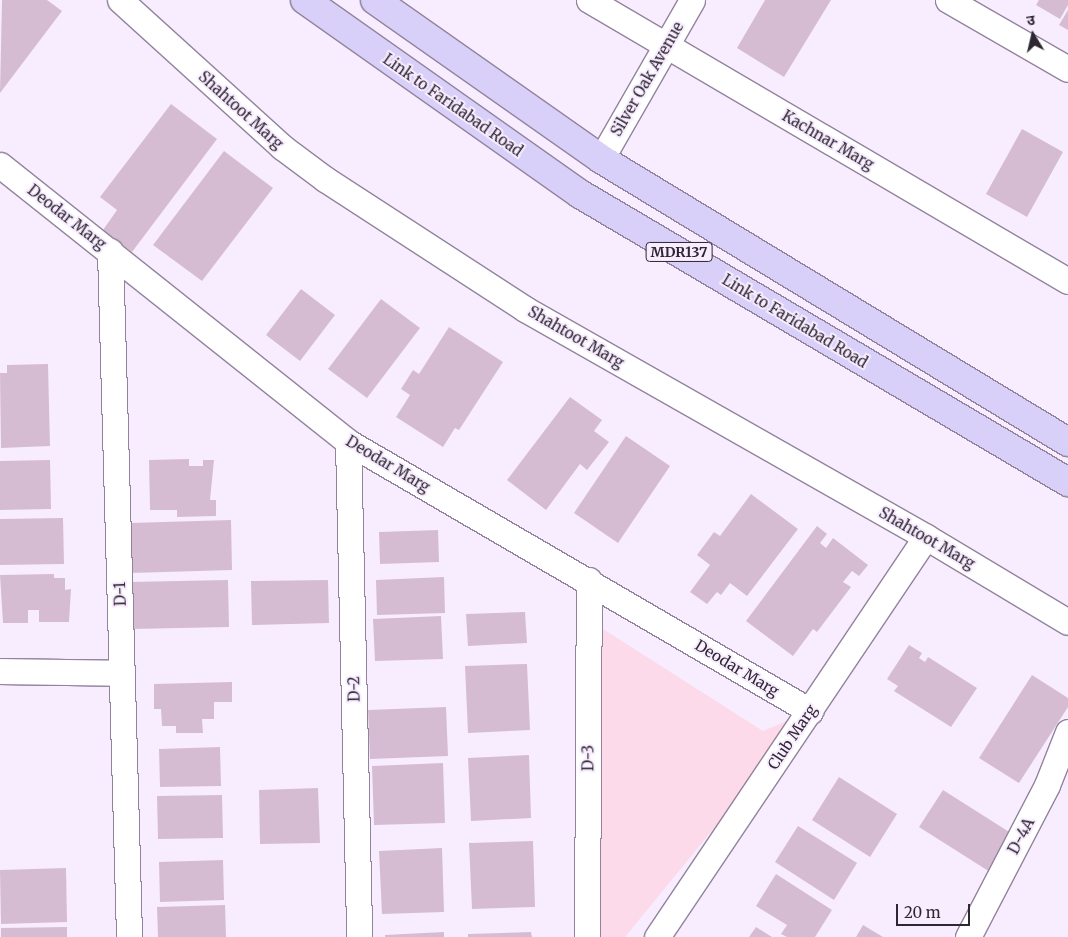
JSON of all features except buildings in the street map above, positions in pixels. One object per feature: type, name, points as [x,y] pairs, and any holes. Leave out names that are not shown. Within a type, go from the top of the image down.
[{"type":"main road","name":"Link to Faridabad Road","points":[[304,0],[580,194],[1068,482]]},
{"type":"main road","name":"MDR137","points":[[375,0],[601,159],[1068,442]]},
{"type":"street","name":"Shahtoot Marg","points":[[120,0],[282,147],[325,179],[525,308],[926,537],[1068,622]]},
{"type":"street","name":"Kachnar Marg","points":[[589,0],[1068,281]]},
{"type":"street","name":"Silver Oak Avenue","points":[[601,159],[692,0]]},
{"type":"street","points":[[948,0],[975,7],[1068,69]]},
{"type":"street","name":"Deodar Marg","points":[[0,165],[348,442],[589,580],[810,711]]},
{"type":"street","name":"D-1","points":[[110,251],[129,937]]},
{"type":"street","name":"D-2","points":[[348,442],[359,937]]},
{"type":"street","name":"Club Marg","points":[[657,937],[926,537]]},
{"type":"street","name":"D-3","points":[[587,937],[589,580]]},
{"type":"street","points":[[0,672],[122,673]]},
{"type":"street","name":"D-4A","points":[[968,937],[1047,785],[1068,732]]},
{"type":"shaded area","points":[[603,629],[763,731],[810,711],[625,937],[589,937]]}]
